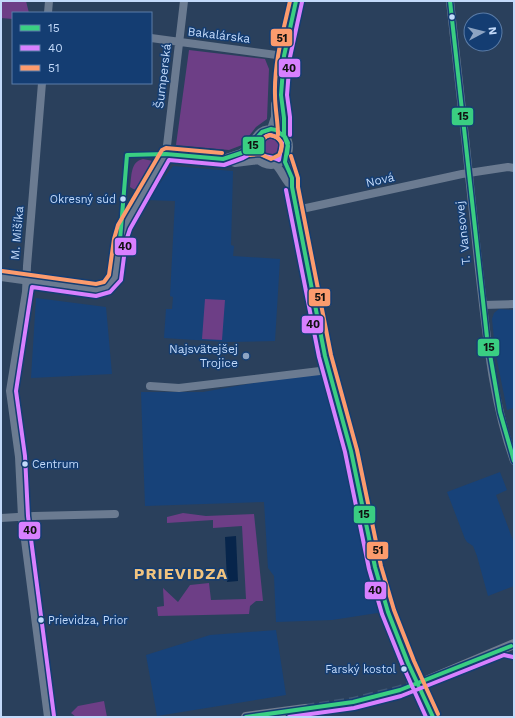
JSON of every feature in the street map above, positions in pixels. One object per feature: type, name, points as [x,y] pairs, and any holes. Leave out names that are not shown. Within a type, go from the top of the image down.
[{"type":"main road","points":[[426,681],[511,647]]},
{"type":"main road","points":[[246,717],[305,709]]},
{"type":"street","points":[[48,12],[49,1]]},
{"type":"street","name":"Šumperská","points":[[166,154],[184,1]]},
{"type":"street","points":[[296,1],[284,56],[281,95],[284,118],[284,135],[288,146],[285,157],[286,163],[294,180],[292,187],[328,370],[352,452],[375,567],[388,612],[408,664],[433,717]]},
{"type":"street","name":"T. Vansovej","points":[[450,1],[483,305],[500,414],[514,461]]},
{"type":"street","name":"Bakalárska","points":[[152,38],[284,56]]},
{"type":"street","name":"M. Mišíka","points":[[42,84],[26,292],[10,391],[18,456],[22,517],[48,717]]},
{"type":"street","points":[[271,129],[275,117],[275,104],[281,95]]},
{"type":"street","points":[[284,135],[271,129],[263,131],[254,140],[253,146],[254,154],[259,160],[267,164],[275,164],[280,162],[285,157]]},
{"type":"street","points":[[223,159],[241,153],[253,146]]},
{"type":"street","points":[[1,277],[96,290],[107,287],[115,278],[120,240],[124,228],[166,154],[223,159],[235,163],[259,160]]},
{"type":"street","points":[[275,164],[292,187]]},
{"type":"street","name":"Nová","points":[[297,210],[468,173],[508,167],[514,168]]},
{"type":"street","points":[[483,305],[514,304]]},
{"type":"street","points":[[150,386],[179,388],[328,370]]},
{"type":"street","points":[[1,518],[115,514]]},
{"type":"shaded area","points":[[1,1],[26,1],[29,12],[12,12],[12,19],[1,18]]},
{"type":"shaded area","points":[[189,50],[265,59],[269,69],[267,119],[256,127],[242,145],[229,150],[176,145]]},
{"type":"shaded area","points":[[267,136],[275,136],[281,142],[281,150],[275,156],[267,156],[261,150],[261,142]]},
{"type":"shaded area","points":[[143,159],[153,161],[153,165],[140,189],[135,190],[130,187],[132,170],[136,163]]},
{"type":"shaded area","points":[[173,166],[233,171],[231,245],[234,246],[233,256],[280,259],[275,341],[226,342],[164,338],[166,309],[172,309],[173,297],[170,296],[175,201],[147,200]]},
{"type":"shaded area","points":[[36,298],[106,307],[112,374],[31,378]]},
{"type":"shaded area","points":[[205,299],[225,300],[222,340],[202,339]]},
{"type":"shaded area","points":[[499,309],[514,310],[514,408],[507,410],[495,350],[492,319],[494,313]]},
{"type":"shaded area","points":[[325,373],[384,612],[332,620],[276,622],[274,576],[268,568],[264,502],[145,506],[141,392],[203,392],[276,379]]},
{"type":"shaded area","points":[[500,472],[507,490],[496,495],[514,543],[514,586],[488,596],[477,556],[473,546],[465,539],[447,492]]},
{"type":"shaded area","points":[[183,513],[206,516],[254,514],[263,601],[256,601],[250,606],[249,614],[158,616],[157,607],[164,606],[163,588],[178,602],[190,585],[209,583],[211,600],[246,599],[242,526],[213,528],[213,520],[167,523],[167,517]]},
{"type":"shaded area","points":[[236,536],[238,581],[227,582],[225,537]]},
{"type":"shaded area","points":[[276,630],[286,695],[157,716],[146,655],[210,635]]},
{"type":"shaded area","points":[[104,701],[107,717],[76,717],[71,713],[78,706]]},
{"type":"tunnel","points":[[305,709],[353,702],[400,690],[425,681]]},
{"type":"transit line","name":"51","points":[[278,135],[275,100],[276,71],[290,1]]},
{"type":"transit line","name":"15","points":[[287,154],[288,146],[284,135],[284,118],[281,95],[284,56],[296,1]]},
{"type":"transit line","name":"15","points":[[450,1],[487,337],[500,412],[514,461]]},
{"type":"transit line","name":"40","points":[[290,135],[290,117],[287,95],[290,57],[302,2]]},
{"type":"transit line","name":"15","points":[[120,240],[127,155],[166,154],[223,159],[241,153],[253,146],[255,140],[262,132],[271,129],[276,130],[285,137],[288,143],[285,162],[292,178],[292,187],[325,356],[351,451],[375,567],[388,612],[408,663],[433,717]]},
{"type":"transit line","name":"40","points":[[270,135],[277,137],[282,143],[279,160],[262,155],[260,148],[262,140],[270,135]]},
{"type":"transit line","name":"51","points":[[270,135],[274,136],[281,142],[282,148],[279,155],[271,159],[260,154],[250,155],[258,149],[264,138],[270,135]]},
{"type":"transit line","name":"51","points":[[2,271],[96,284],[104,282],[109,275],[114,239],[118,225],[162,150],[166,148],[222,153]]},
{"type":"transit line","name":"40","points":[[54,716],[28,516],[25,456],[16,391],[32,287],[96,296],[110,292],[121,280],[126,241],[130,229],[169,160],[224,165],[243,158],[256,151]]},
{"type":"transit line","name":"51","points":[[291,156],[298,178],[298,187],[331,355],[357,450],[381,566],[394,610],[414,661],[438,714]]},
{"type":"transit line","name":"40","points":[[286,190],[319,357],[345,452],[369,569],[382,614],[426,717]]},
{"type":"transit line","name":"15","points":[[246,717],[353,702],[400,690],[511,646]]},
{"type":"transit line","name":"40","points":[[289,717],[354,708],[401,696],[504,655],[513,657]]},
{"type":"place","name":"Okresný súd","points":[[123,199]]},
{"type":"place","name":"Najsvätejšej Trojice","points":[[246,356]]},
{"type":"place","name":"Centrum","points":[[25,464]]},
{"type":"place","name":"Prievidza, Prior","points":[[41,620]]},
{"type":"place","name":"Farský kostol","points":[[404,669]]},
{"type":"district","name":"PRIEVIDZA","points":[[181,573]]}]
